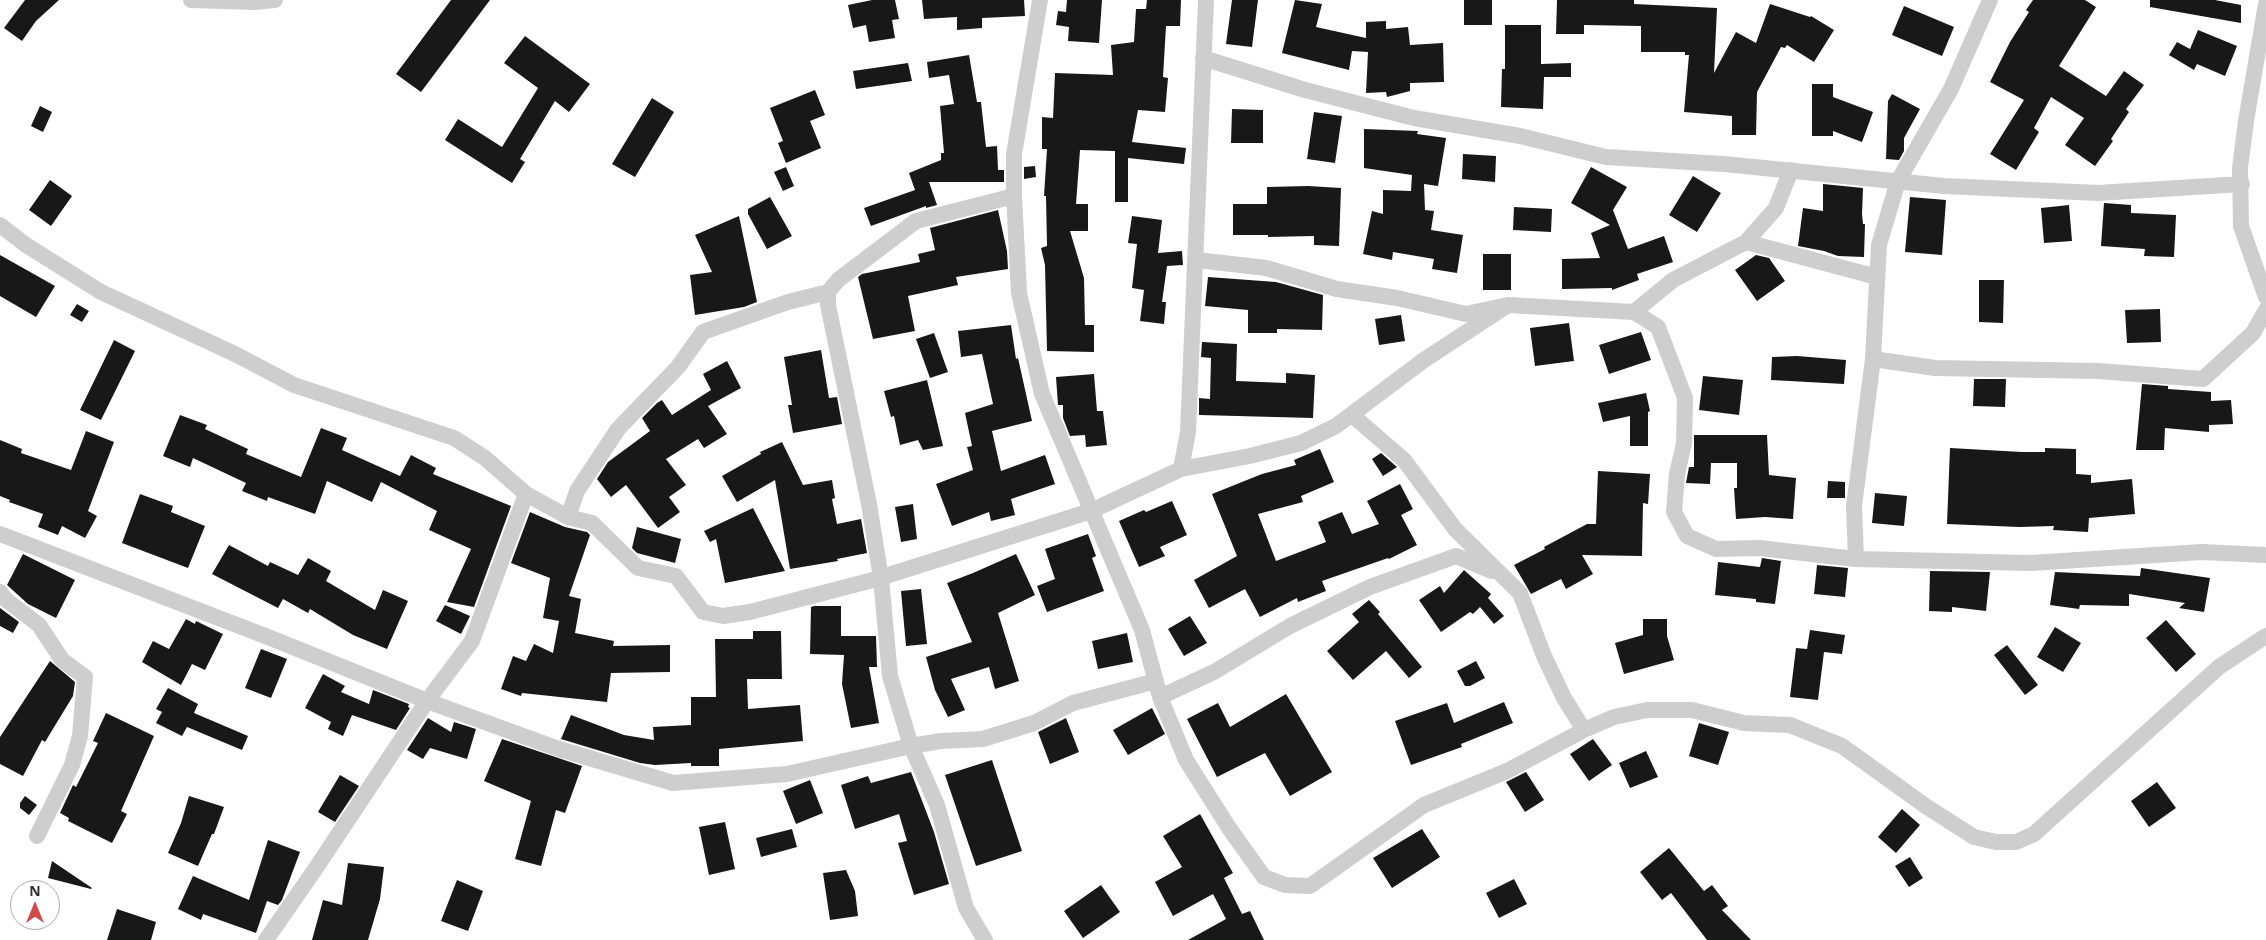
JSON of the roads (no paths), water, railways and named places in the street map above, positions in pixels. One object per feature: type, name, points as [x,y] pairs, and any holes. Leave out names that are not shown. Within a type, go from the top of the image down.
[{"type":"street","points":[[191,0],[256,2],[275,0]]},
{"type":"street","points":[[1040,0],[1014,154],[1014,196],[1019,293],[1042,394],[1142,630],[1160,697],[1186,760],[1264,877],[1285,885],[1310,886],[1424,805],[1508,771],[1584,730],[1614,717],[1647,710],[1692,710],[1744,723],[1790,725],[1842,746],[1927,807],[1974,837],[1996,842],[2016,842],[2034,834],[2219,667],[2266,636]]},
{"type":"street","points":[[1181,469],[1188,432],[1197,260],[1206,0]]},
{"type":"street","points":[[1856,559],[1854,506],[1873,359],[1879,245],[1898,181],[1951,89],[1990,0]]},
{"type":"street","points":[[2266,4],[2240,168],[2242,184],[2240,226],[2266,297]]},
{"type":"street","points":[[1203,58],[1306,90],[1414,118],[1520,136],[1606,157],[1791,170],[1944,186],[2098,193],[2242,184]]},
{"type":"street","points":[[1634,312],[1673,280],[1746,242],[1776,208],[1791,170]]},
{"type":"street","points":[[568,517],[577,491],[618,429],[678,367],[703,332],[788,302],[828,292],[838,280],[916,221],[1014,196]]},
{"type":"street","points":[[0,225],[26,245],[101,292],[235,354],[294,385],[454,438],[485,458],[526,494],[568,517],[592,523],[638,568],[676,576],[703,612],[723,616],[750,612],[881,578],[1091,511],[1181,469],[1250,456],[1301,443],[1336,426],[1424,360],[1508,305]]},
{"type":"street","points":[[1746,242],[1877,276]]},
{"type":"street","points":[[1197,260],[1266,268],[1337,289],[1397,298],[1466,314],[1508,305],[1634,312],[1658,327],[1685,398],[1684,443],[1677,474],[1674,512],[1686,536],[1716,549],[1759,548],[1856,559],[2030,562],[2202,552],[2266,556]]},
{"type":"street","points":[[828,292],[828,305],[869,504],[881,578],[890,676],[911,746],[937,805],[966,908],[985,940]]},
{"type":"street","points":[[1873,359],[1935,368],[2098,371],[2203,379],[2253,333],[2266,310]]},
{"type":"street","points":[[1352,415],[1404,460],[1455,529],[1520,593],[1544,656],[1564,698],[1584,730]]},
{"type":"street","points":[[266,940],[427,702],[472,641],[526,494]]},
{"type":"street","points":[[0,534],[268,637],[427,702],[559,749],[673,783],[787,774],[911,746],[941,741],[983,739],[1034,723],[1073,703],[1156,681]]},
{"type":"street","points":[[1160,697],[1214,672],[1290,626],[1370,587],[1456,556],[1500,575]]},
{"type":"street","points":[[0,592],[5,599],[39,624],[62,660],[85,677],[80,736],[72,766],[37,836]]}]
